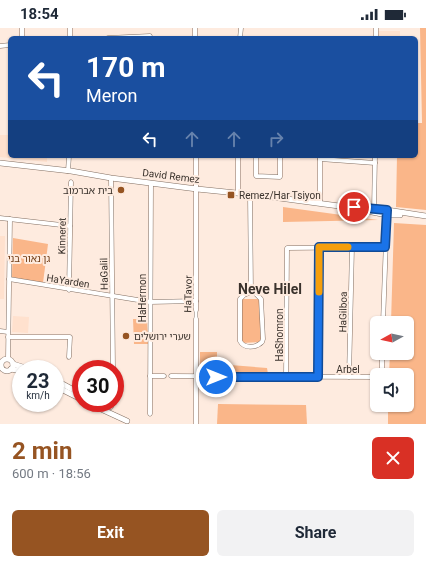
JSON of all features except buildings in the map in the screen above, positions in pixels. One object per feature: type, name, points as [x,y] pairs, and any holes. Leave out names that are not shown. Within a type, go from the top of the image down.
[{"type":"street","points":[[68,171],[69,158]]},
{"type":"street","name":"HaTavor","points":[[196,158],[196,424]]},
{"type":"street","points":[[238,158],[238,193]]},
{"type":"street","points":[[256,158],[256,176],[280,177],[280,158]]},
{"type":"street","points":[[320,203],[320,158],[375,163]]},
{"type":"street","points":[[374,211],[375,158]]},
{"type":"street","name":"David Remez","points":[[0,163],[197,189],[320,203],[387,213],[423,216]]},
{"type":"street","name":"HaGalil","points":[[111,178],[113,360]]},
{"type":"street","name":"Kinneret","points":[[69,290],[71,182]]},
{"type":"street","name":"HaHermon","points":[[150,414],[151,183]]},
{"type":"street","points":[[250,194],[251,292]]},
{"type":"street","points":[[383,316],[387,213]]},
{"type":"street","points":[[0,218],[70,226]]},
{"type":"street","points":[[8,359],[10,219]]},
{"type":"street","points":[[318,377],[319,247]]},
{"type":"street","name":"HaGilboa","points":[[349,377],[352,247]]},
{"type":"street","name":"HaShomron","points":[[286,377],[288,248],[385,247]]},
{"type":"street","name":"HaYarden","points":[[9,279],[150,302],[196,301]]},
{"type":"street","points":[[251,292],[255,293],[261,299],[263,339],[258,346],[242,345],[240,341],[240,299],[244,295],[251,292]]},
{"type":"street","points":[[0,331],[8,334],[70,337],[69,357]]},
{"type":"street","points":[[12,361],[4,359],[1,365],[7,371],[12,366]]},
{"type":"street","name":"Arbel","points":[[150,376],[370,377]]},
{"type":"street","points":[[108,412],[127,421]]},
{"type":"street","points":[[112,412],[132,424]]},
{"type":"shaded area","points":[[378,31],[400,31],[400,36],[378,36]]},
{"type":"shaded area","points":[[0,135],[8,135],[8,158],[0,157]]},
{"type":"shaded area","points":[[9,158],[47,158],[47,162]]},
{"type":"shaded area","points":[[0,236],[5,236],[4,299],[0,299]]},
{"type":"shaded area","points":[[13,316],[29,317],[28,333],[12,332]]},
{"type":"green space","points":[[420,28],[426,28],[426,210],[396,207],[397,158],[418,158],[418,123],[422,123]]},
{"type":"green space","points":[[283,207],[378,220],[283,222]]},
{"type":"green space","points":[[394,223],[426,225],[426,424],[388,424],[388,412],[414,412],[414,368],[389,368],[390,360],[414,360],[414,316],[391,316]]},
{"type":"green space","name":"גן נאור בני","points":[[13,238],[48,244],[43,283],[12,277]]},
{"type":"green space","points":[[241,299],[260,299],[261,342],[242,343]]},
{"type":"green space","points":[[133,319],[147,319],[148,344],[134,344]]},
{"type":"green space","points":[[200,352],[217,352],[217,364],[267,368],[268,374],[200,373]]},
{"type":"green space","points":[[218,404],[306,405],[307,424],[217,424]]},
{"type":"slow traffic","points":[[319,292],[319,247],[348,247]]},
{"type":"place","name":"בית אברמוב","points":[[121,190]]},
{"type":"place","name":"Remez/Har Tsiyon","points":[[231,195]]},
{"type":"place","name":"שערי ירושלים","points":[[126,336]]},
{"type":"district","name":"Neve Hilel","points":[[270,289]]},
{"type":"route","points":[[216,377],[318,377],[319,247],[385,247],[387,210],[354,207]]}]
